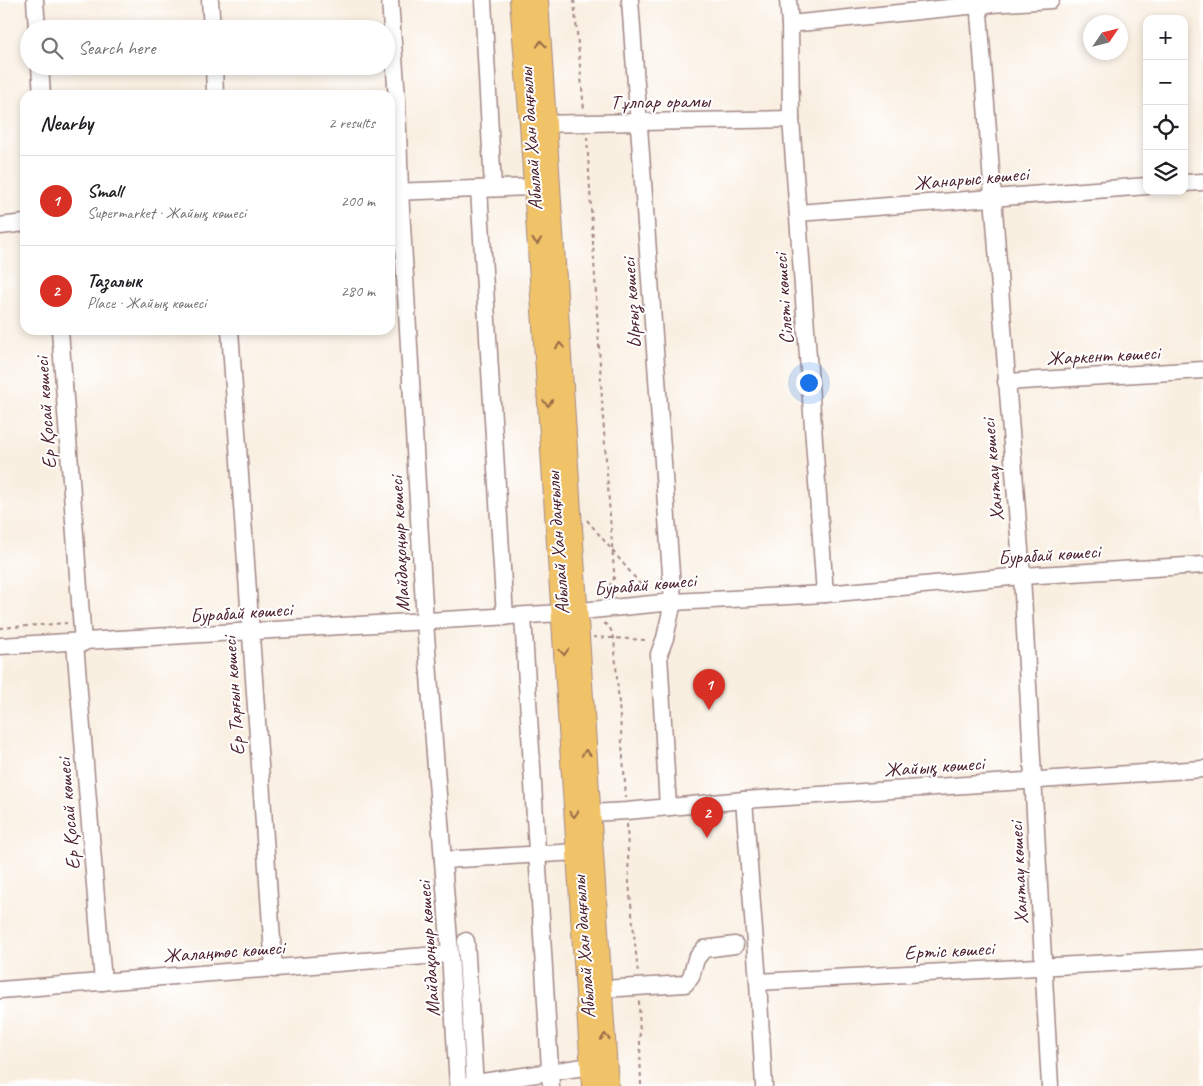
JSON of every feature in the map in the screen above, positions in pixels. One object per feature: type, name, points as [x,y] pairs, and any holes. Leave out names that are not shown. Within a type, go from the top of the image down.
[{"type":"main road","name":"Абылай Хан даңғылы","points":[[520,0],[538,124],[534,187],[569,613],[590,813],[608,1086]]},
{"type":"main road","name":"Абылай Хан даңғылы","points":[[538,0],[538,124],[569,613],[577,852],[592,1086]]},
{"type":"street","points":[[35,0],[36,20]]},
{"type":"street","points":[[210,0],[211,20]]},
{"type":"street","name":"Майдақоңыр көшесі","points":[[390,0],[392,20]]},
{"type":"street","points":[[483,0],[486,189],[505,617]]},
{"type":"street","name":"Ырғыз көшесі","points":[[630,0],[673,602],[665,638],[659,654],[668,807]]},
{"type":"street","name":"Сілеті көшесі","points":[[788,0],[791,119],[825,594]]},
{"type":"street","points":[[790,24],[978,2],[1050,0]]},
{"type":"street","name":"Хантау көшесі","points":[[978,2],[1022,576],[1050,1086]]},
{"type":"street","name":"Майдақоңыр көшесі","points":[[395,61],[398,98],[395,192],[458,1086]]},
{"type":"street","points":[[41,75],[42,90]]},
{"type":"street","points":[[214,75],[215,90]]},
{"type":"street","name":"Тұлпар орамы","points":[[538,124],[791,119]]},
{"type":"street","points":[[1188,183],[1203,182]]},
{"type":"street","name":"Жанарыс көшесі","points":[[798,213],[1143,186]]},
{"type":"street","points":[[395,192],[534,187]]},
{"type":"street","points":[[0,226],[20,224]]},
{"type":"street","name":"Ер Қосай көшесі","points":[[60,335],[82,622],[79,643],[103,982]]},
{"type":"street","name":"Ер Тарғын көшесі","points":[[230,335],[274,968]]},
{"type":"street","name":"Жаркент көшесі","points":[[1006,382],[1203,370]]},
{"type":"street","name":"Бурабай көшесі","points":[[0,646],[79,643],[569,613],[673,602],[825,594],[1022,576],[1203,565]]},
{"type":"street","points":[[524,616],[551,1078]]},
{"type":"street","name":"Жайық көшесі","points":[[590,813],[744,800],[1203,769]]},
{"type":"street","points":[[744,800],[764,1086]]},
{"type":"street","points":[[443,860],[577,852]]},
{"type":"street","points":[[466,941],[472,1085],[536,1074],[551,1078],[591,1066]]},
{"type":"street","points":[[603,989],[684,984],[691,978],[696,960],[704,949],[735,945]]},
{"type":"street","name":"Жалаңтөс көшесі","points":[[0,990],[450,954]]},
{"type":"street","name":"Ертіс көшесі","points":[[758,982],[1203,958]]},
{"type":"path","points":[[574,0],[586,123],[614,578],[604,595]]},
{"type":"path","points":[[583,525],[585,518],[646,591]]},
{"type":"path","points":[[601,619],[610,628],[614,638],[627,811],[629,883],[639,986],[641,1086]]},
{"type":"path","points":[[0,628],[82,622]]},
{"type":"path","points":[[589,637],[647,640]]},
{"type":"place","name":"Small","points":[[709,710]]},
{"type":"place","name":"Тазалык","points":[[707,838]]}]
